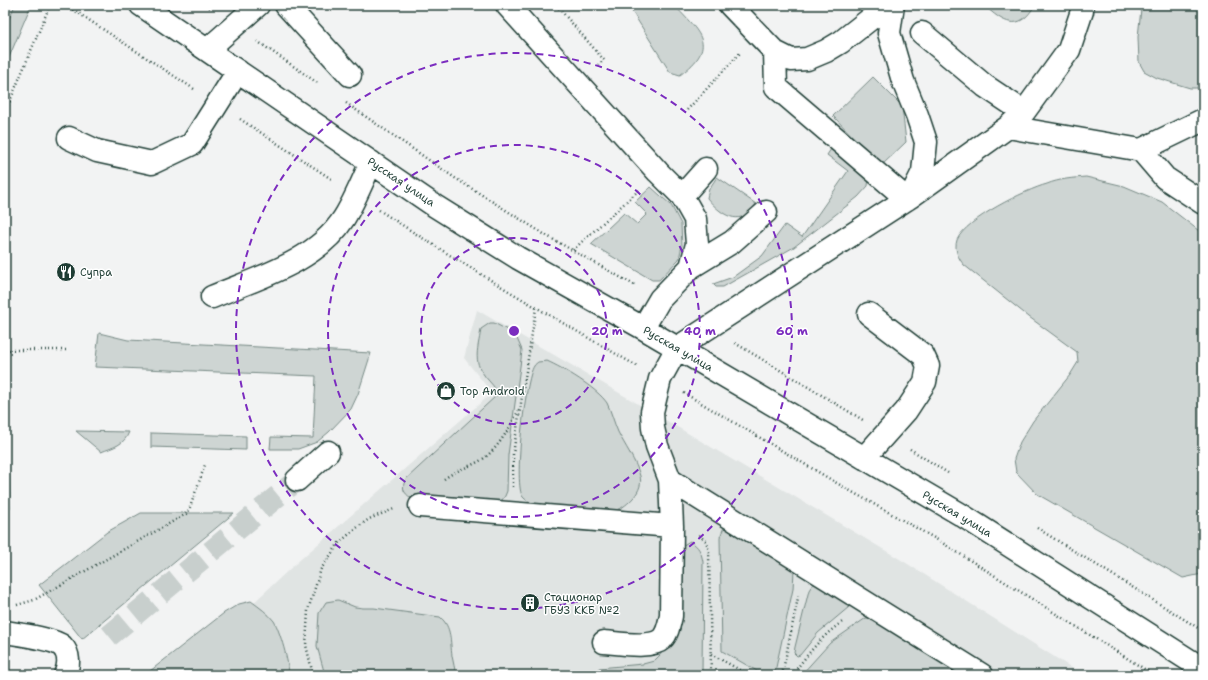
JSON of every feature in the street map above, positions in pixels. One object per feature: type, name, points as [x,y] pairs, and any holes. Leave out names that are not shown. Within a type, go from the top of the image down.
[{"type":"street","name":"Русская улица","points":[[141,5],[429,202],[518,258],[643,328],[960,514],[1203,669]]},
{"type":"street","points":[[208,50],[258,5]]},
{"type":"street","points":[[286,5],[350,75]]},
{"type":"street","points":[[508,5],[658,172],[682,196],[695,219],[697,244],[691,267]]},
{"type":"street","points":[[730,5],[775,52],[791,60],[807,59],[826,51],[841,42],[888,5]]},
{"type":"street","points":[[893,5],[889,33],[903,81],[926,142],[923,172],[909,198]]},
{"type":"street","points":[[604,642],[652,644],[662,639],[668,629],[671,616],[672,526],[670,480],[657,446],[653,428],[652,412],[660,379],[677,348],[909,198],[1008,127],[1024,112],[1069,50],[1082,11],[1082,5]]},
{"type":"street","points":[[922,33],[985,86],[1024,112]]},
{"type":"street","points":[[775,52],[776,87],[909,198]]},
{"type":"street","points":[[68,138],[96,151],[152,163],[192,144],[238,71]]},
{"type":"street","points":[[1008,127],[1141,150],[1203,120]]},
{"type":"street","points":[[1141,150],[1165,178],[1203,203]]},
{"type":"street","points":[[212,297],[293,263],[310,253],[323,242],[344,218],[371,162]]},
{"type":"street","points":[[682,196],[706,169]]},
{"type":"street","points":[[643,328],[660,299],[691,267],[732,242],[766,212]]},
{"type":"street","points":[[864,458],[906,411],[925,382],[928,366],[923,356],[869,314]]},
{"type":"street","points":[[297,480],[328,452]]},
{"type":"street","points":[[670,480],[980,674]]},
{"type":"street","points":[[420,506],[672,526]]},
{"type":"street","points":[[5,632],[61,645],[67,652],[68,669],[65,675]]},
{"type":"path","points":[[5,113],[50,5]]},
{"type":"path","points":[[66,5],[422,238],[536,308],[847,489],[936,539],[1154,675]]},
{"type":"path","points":[[556,5],[604,60]]},
{"type":"path","points":[[687,110],[758,34]]},
{"type":"path","points":[[573,250],[658,172]]},
{"type":"path","points":[[512,513],[513,454],[536,308]]},
{"type":"path","points":[[5,350],[66,350]]},
{"type":"path","points":[[313,675],[306,645],[308,610],[322,569],[339,543],[369,519],[400,507],[420,506],[424,498],[446,478],[491,452],[498,444],[520,408]]},
{"type":"path","points":[[12,607],[34,600],[188,513],[205,465]]},
{"type":"path","points":[[672,526],[699,536],[706,541],[709,551],[711,675]]},
{"type":"path","points":[[782,675],[805,565]]},
{"type":"path","points":[[792,675],[807,655],[825,636],[839,624],[871,606]]},
{"type":"path","points":[[711,654],[749,675]]},
{"type":"shaded area","points":[[15,5],[31,5],[5,67],[5,28]]},
{"type":"shaded area","points":[[628,5],[674,5],[698,32],[701,40],[702,47],[699,56],[692,65],[680,75],[670,72]]},
{"type":"shaded area","points":[[984,5],[1035,5],[1029,14],[1023,19],[1017,22],[1011,22],[998,17]]},
{"type":"shaded area","points":[[1144,5],[1203,5],[1203,88],[1190,88],[1157,78],[1144,71],[1139,62],[1138,37],[1141,9]]},
{"type":"shaded area","points":[[873,77],[902,106],[906,142],[881,166],[833,116]]},
{"type":"shaded area","points":[[831,149],[866,172],[869,178],[868,186],[858,197],[794,247],[723,287],[716,287],[713,284],[733,277],[762,256],[785,225],[802,237],[848,171],[827,155]]},
{"type":"shaded area","points":[[717,177],[756,204],[750,212],[742,217],[731,217],[720,211],[707,198],[709,189]]},
{"type":"shaded area","points":[[1086,177],[1124,186],[1162,202],[1203,234],[1202,574],[1183,578],[1037,494],[1016,472],[1014,459],[1020,442],[1033,421],[1070,375],[1078,362],[1077,352],[1029,317],[964,265],[957,253],[956,243],[963,232],[972,223],[997,206],[1025,192],[1052,182]]},
{"type":"shaded area","points":[[651,187],[671,205],[681,224],[682,245],[679,259],[659,280],[652,280],[591,244],[624,213],[637,224],[647,214],[635,202]]},
{"type":"shaded area","points":[[477,310],[903,561],[1083,675],[255,675],[250,606],[294,565],[492,393],[464,358]]},
{"type":"shaded area","points":[[490,323],[494,323],[515,334],[522,350],[508,455],[507,491],[505,496],[502,500],[498,501],[411,498],[404,490],[405,480],[496,396],[496,390],[479,367],[477,357],[481,329]]},
{"type":"shaded area","points":[[99,333],[128,340],[371,353],[358,394],[351,409],[329,432],[317,442],[298,449],[270,449],[271,437],[313,438],[316,376],[95,367]]},
{"type":"shaded area","points":[[547,361],[562,368],[579,379],[602,397],[607,403],[618,432],[636,465],[640,476],[640,487],[630,501],[616,511],[535,504],[523,497],[520,489],[519,474],[521,433],[527,391],[534,365],[538,362]]},
{"type":"shaded area","points":[[76,431],[129,432],[121,443],[101,452]]},
{"type":"shaded area","points":[[151,433],[246,436],[246,450],[151,447]]},
{"type":"shaded area","points":[[9,472],[10,508],[5,513],[5,479]]},
{"type":"shaded area","points":[[141,513],[234,513],[82,639],[39,585],[107,532]]},
{"type":"shaded area","points":[[724,527],[731,528],[794,570],[793,589],[775,672],[773,675],[764,675],[722,651],[720,537]]},
{"type":"shaded area","points":[[690,541],[696,545],[703,562],[702,674],[592,675],[599,668],[643,664],[654,661],[660,655],[669,640],[680,547]]},
{"type":"shaded area","points":[[813,584],[850,605],[818,633],[800,655],[797,656],[794,653],[795,647],[809,590]]},
{"type":"shaded area","points":[[338,600],[355,607],[374,608],[440,617],[447,625],[449,630],[456,675],[325,675],[317,646],[319,613],[326,602]]},
{"type":"shaded area","points":[[251,601],[274,621],[284,647],[289,675],[145,675],[224,613],[239,604]]},
{"type":"shaded area","points":[[866,618],[875,618],[959,670],[959,675],[801,675],[830,643]]},
{"type":"tunnel","points":[[109,636],[297,480]]},
{"type":"place","name":"Супра","points":[[66,272]]},
{"type":"place","name":"Top Android","points":[[446,391]]},
{"type":"place","name":"Стационар ГБУЗ ККБ №2","points":[[530,603]]}]
